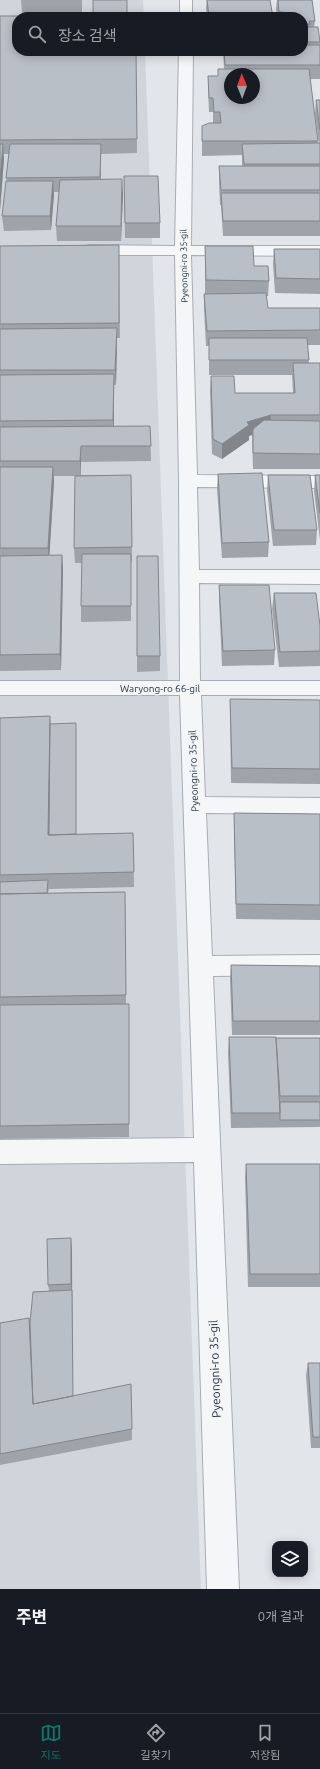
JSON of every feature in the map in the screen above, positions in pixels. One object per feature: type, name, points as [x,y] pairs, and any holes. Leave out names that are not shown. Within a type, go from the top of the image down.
[{"type":"street","points":[[186,0],[186,12]]},
{"type":"street","name":"Pyeongni-ro 35-gil","points":[[186,56],[183,251],[188,481],[190,688],[223,1589]]},
{"type":"street","points":[[72,250],[320,251]]},
{"type":"street","points":[[188,481],[320,482]]},
{"type":"street","points":[[188,576],[320,577]]},
{"type":"street","name":"Waryong-ro 66-gil","points":[[0,688],[320,688]]},
{"type":"street","points":[[194,805],[320,806]]},
{"type":"street","points":[[201,966],[320,965]]},
{"type":"street","points":[[0,1152],[207,1150]]},
{"type":"shaded area","points":[[0,0],[143,0],[144,12],[12,12],[12,56],[145,56],[201,1589],[0,1589]]},
{"type":"building","points":[[93,0],[127,0],[127,12],[93,12]]},
{"type":"building","points":[[207,0],[270,0],[272,12],[208,12]]},
{"type":"building","points":[[278,0],[312,0],[315,21],[309,21],[310,24],[308,24],[308,12],[279,12]]},
{"type":"building","points":[[0,16],[12,16],[12,56],[136,56],[137,139],[0,140]]},
{"type":"building","points":[[308,27],[318,27],[320,42],[308,42]]},
{"type":"building","points":[[308,45],[320,45],[320,65],[225,65],[224,56],[308,56]]},
{"type":"building","points":[[218,69],[224,69],[224,104],[260,104],[260,69],[309,69],[318,141],[202,141],[202,126],[209,123],[221,123],[220,112],[214,112],[213,98],[209,98],[208,76],[218,76]]},
{"type":"building","points":[[316,100],[320,100],[320,130]]},
{"type":"building","points":[[320,143],[320,164],[244,164],[242,144]]},
{"type":"building","points":[[0,144],[3,144],[0,180]]},
{"type":"building","points":[[10,144],[101,144],[100,177],[6,178]]},
{"type":"building","points":[[219,166],[320,166],[320,190],[221,190]]},
{"type":"building","points":[[124,176],[158,176],[160,223],[125,223]]},
{"type":"building","points":[[122,179],[121,226],[56,226],[60,180]]},
{"type":"building","points":[[6,181],[53,181],[50,216],[2,216]]},
{"type":"building","points":[[221,193],[320,193],[320,221],[223,221]]},
{"type":"building","points":[[119,245],[119,323],[0,324],[0,246]]},
{"type":"building","points":[[205,246],[253,246],[254,266],[268,266],[269,281],[206,280]]},
{"type":"building","points":[[274,249],[320,249],[320,279],[276,278]]},
{"type":"building","points":[[266,293],[268,308],[320,308],[320,330],[207,331],[204,294]]},
{"type":"building","points":[[117,328],[115,370],[0,370],[0,329]]},
{"type":"building","points":[[209,338],[307,338],[309,360],[209,360]]},
{"type":"building","points":[[293,363],[320,363],[320,415],[271,415],[247,422],[249,425],[222,444],[213,439],[211,376],[234,376],[235,393],[295,393]]},
{"type":"building","points":[[114,374],[113,420],[0,421],[0,375]]},
{"type":"building","points":[[264,420],[320,421],[320,454],[253,453],[253,429]]},
{"type":"building","points":[[150,426],[151,446],[81,446],[80,461],[0,461],[0,427]]},
{"type":"building","points":[[0,467],[53,467],[48,548],[0,548]]},
{"type":"building","points":[[262,473],[269,542],[222,543],[218,474]]},
{"type":"building","points":[[131,475],[132,547],[74,548],[75,476]]},
{"type":"building","points":[[268,475],[310,475],[317,530],[274,530]]},
{"type":"building","points":[[315,475],[320,475],[320,513]]},
{"type":"building","points":[[82,554],[131,554],[131,606],[81,606]]},
{"type":"building","points":[[62,555],[60,654],[0,655],[0,556]]},
{"type":"building","points":[[137,556],[158,556],[160,656],[137,656]]},
{"type":"building","points":[[219,585],[269,585],[275,650],[223,651]]},
{"type":"building","points":[[274,593],[316,593],[320,626],[320,651],[280,652]]},
{"type":"building","points":[[230,699],[320,700],[320,769],[232,768]]},
{"type":"building","points":[[50,716],[48,835],[133,833],[134,872],[0,875],[0,718]]},
{"type":"building","points":[[76,723],[76,834],[49,835],[50,724]]},
{"type":"building","points":[[234,813],[320,814],[320,905],[236,904]]},
{"type":"building","points":[[48,880],[47,893],[0,894],[0,882]]},
{"type":"building","points":[[125,892],[126,995],[0,997],[0,894]]},
{"type":"building","points":[[231,965],[320,966],[320,1021],[233,1021]]},
{"type":"building","points":[[129,1004],[129,1124],[0,1126],[0,1005]]},
{"type":"building","points":[[229,1037],[276,1037],[280,1113],[232,1113]]},
{"type":"building","points":[[276,1038],[320,1038],[320,1096],[280,1096]]},
{"type":"building","points":[[280,1102],[320,1102],[320,1120],[280,1120]]},
{"type":"building","points":[[246,1164],[320,1164],[320,1274],[250,1274]]},
{"type":"building","points":[[71,1238],[71,1284],[48,1285],[47,1239]]},
{"type":"building","points":[[72,1290],[73,1396],[33,1404],[30,1323],[33,1292]]},
{"type":"building","points":[[29,1318],[33,1404],[131,1384],[132,1429],[0,1454],[0,1323]]},
{"type":"building","points":[[308,1363],[320,1363],[320,1437],[313,1437]]}]
